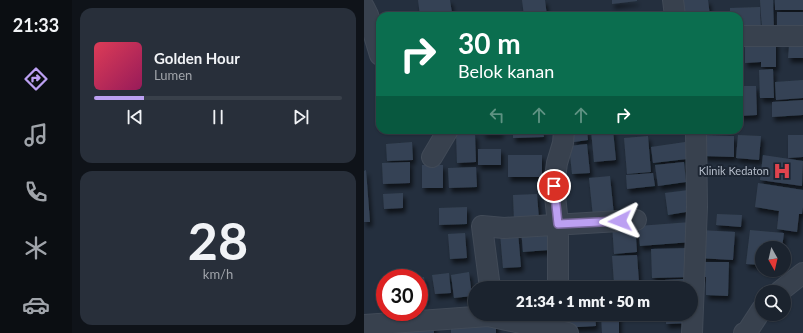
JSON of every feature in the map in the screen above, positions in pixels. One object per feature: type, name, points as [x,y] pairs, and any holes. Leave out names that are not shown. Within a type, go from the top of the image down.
[{"type":"street","points":[[673,0],[675,12]]},
{"type":"street","points":[[364,7],[376,42]]},
{"type":"street","points":[[743,36],[803,36]]},
{"type":"street","points":[[432,157],[446,134]]},
{"type":"street","points":[[558,281],[558,224],[554,186],[557,163],[563,143],[564,134]]},
{"type":"street","points":[[692,333],[697,207],[696,134]]},
{"type":"street","points":[[489,281],[482,226],[504,228],[636,220]]},
{"type":"street","points":[[788,285],[803,273]]},
{"type":"street","points":[[372,327],[468,318]]},
{"type":"street","points":[[507,321],[524,328],[562,326]]},
{"type":"street","points":[[748,333],[755,321]]},
{"type":"building","points":[[418,0],[450,0],[452,12],[420,12]]},
{"type":"building","points":[[522,0],[545,0],[546,12],[524,12]]},
{"type":"building","points":[[612,0],[637,0],[637,1],[612,4]]},
{"type":"building","points":[[681,0],[708,0],[710,12],[682,12]]},
{"type":"building","points":[[760,0],[773,0],[774,30],[762,31]]},
{"type":"building","points":[[775,0],[803,0],[803,10],[775,10]]},
{"type":"building","points":[[760,7],[761,29],[743,30],[743,12],[730,12],[730,8]]},
{"type":"building","points":[[777,12],[803,12],[803,34],[777,34]]},
{"type":"building","points":[[803,38],[803,58],[788,58],[789,46],[780,46]]},
{"type":"building","points":[[776,39],[776,67],[761,67],[761,62],[745,63],[745,46]]},
{"type":"building","points":[[773,69],[774,98],[760,98],[759,70]]},
{"type":"building","points":[[803,80],[803,98],[776,100],[775,82]]},
{"type":"building","points":[[743,86],[756,86],[757,115],[743,116]]},
{"type":"building","points":[[803,100],[803,115],[772,117],[772,102]]},
{"type":"building","points":[[456,134],[475,134],[476,162],[457,163]]},
{"type":"building","points":[[513,134],[544,134],[544,137],[513,138]]},
{"type":"building","points":[[573,134],[587,134],[588,140],[574,142]]},
{"type":"building","points":[[591,134],[613,134],[616,160],[594,162]]},
{"type":"building","points":[[704,135],[734,136],[734,157],[703,156]]},
{"type":"building","points":[[738,135],[761,136],[759,160],[736,158]]},
{"type":"building","points":[[788,135],[803,135],[803,157],[788,158]]},
{"type":"building","points":[[648,136],[651,172],[627,174],[624,138]]},
{"type":"building","points":[[412,142],[413,160],[387,161],[386,144]]},
{"type":"building","points":[[685,142],[687,159],[653,163],[651,147]]},
{"type":"building","points":[[587,144],[590,173],[572,174],[569,146]]},
{"type":"building","points":[[478,149],[501,149],[501,165],[478,165]]},
{"type":"building","points":[[508,155],[542,155],[542,177],[508,177]]},
{"type":"building","name":"Klinik Kedaton","points":[[763,155],[803,161],[802,186],[760,180]]},
{"type":"building","points":[[410,162],[410,183],[383,184],[382,163]]},
{"type":"building","points":[[684,162],[686,182],[658,186],[655,165]]},
{"type":"building","points":[[422,165],[443,165],[443,188],[422,188]]},
{"type":"building","points":[[476,167],[477,187],[449,188],[448,168]]},
{"type":"building","points":[[366,170],[370,222],[364,222],[364,171]]},
{"type":"building","points":[[653,173],[655,186],[627,189],[626,175]]},
{"type":"building","points":[[610,176],[614,215],[593,217],[589,178]]},
{"type":"building","points":[[758,183],[803,190],[802,214],[799,214],[797,232],[777,229],[779,211],[755,207]]},
{"type":"building","points":[[689,190],[692,211],[668,215],[665,193]]},
{"type":"building","points":[[403,193],[403,208],[384,209],[383,194]]},
{"type":"building","points":[[537,194],[539,219],[514,221],[513,195]]},
{"type":"building","points":[[467,207],[467,224],[439,225],[439,208]]},
{"type":"building","points":[[717,214],[742,215],[741,227],[716,225]]},
{"type":"building","points":[[691,222],[692,242],[640,246],[638,226]]},
{"type":"building","points":[[635,223],[637,252],[614,254],[612,224]]},
{"type":"building","points":[[547,227],[549,250],[523,252],[521,229]]},
{"type":"building","points":[[700,230],[735,232],[733,260],[698,258]]},
{"type":"building","points":[[750,230],[784,233],[783,241],[755,241],[755,265],[746,264]]},
{"type":"building","points":[[518,232],[521,267],[503,268],[500,233]]},
{"type":"building","points":[[465,233],[467,258],[450,259],[448,234]]},
{"type":"building","points":[[690,248],[691,277],[652,278],[651,249]]},
{"type":"building","points":[[637,255],[639,281],[614,281],[612,256]]},
{"type":"building","points":[[699,262],[729,262],[728,296],[706,295],[706,277],[699,277]]},
{"type":"building","points":[[469,272],[470,281],[468,281],[468,296],[454,298],[451,275]]},
{"type":"building","points":[[449,273],[451,293],[435,294],[432,275]]},
{"type":"building","points":[[683,279],[683,281],[664,281]]},
{"type":"building","points":[[496,321],[496,333],[451,333],[451,322]]},
{"type":"building","points":[[562,321],[596,321],[596,326],[562,328]]},
{"type":"building","points":[[601,321],[619,321],[619,333],[602,333]]},
{"type":"building","points":[[666,321],[690,321],[690,323],[666,324]]},
{"type":"building","points":[[405,323],[434,324],[434,333],[405,333]]},
{"type":"place","name":"Klinik Kedaton","points":[[782,171]]},
{"type":"route","points":[[554,186],[558,224],[620,221]]}]
